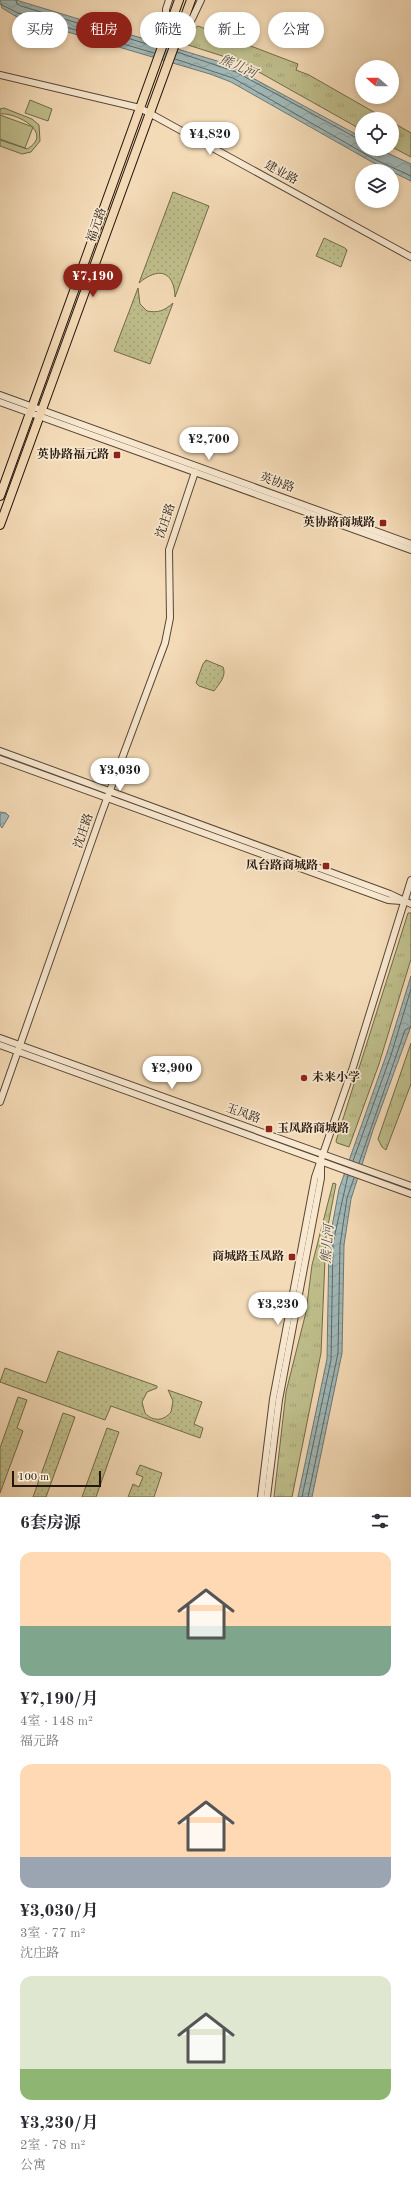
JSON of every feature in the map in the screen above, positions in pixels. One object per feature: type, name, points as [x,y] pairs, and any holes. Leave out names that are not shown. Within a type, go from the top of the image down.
[{"type":"main road","name":"福元路","points":[[176,12],[180,0]]},
{"type":"main road","name":"福元路","points":[[186,12],[190,0]]},
{"type":"main road","name":"福元路","points":[[0,496],[162,48]]},
{"type":"main road","name":"福元路","points":[[0,525],[173,48]]},
{"type":"street","points":[[166,12],[169,0]]},
{"type":"street","points":[[195,12],[201,0]]},
{"type":"street","name":"建业路","points":[[0,75],[140,108],[411,258]]},
{"type":"street","name":"英协路","points":[[0,395],[31,410]]},
{"type":"street","name":"英协路","points":[[0,402],[41,413],[411,544]]},
{"type":"street","name":"英协路","points":[[41,413],[195,472],[411,550]]},
{"type":"street","name":"沈庄路","points":[[0,1102],[109,795],[165,643],[170,618],[169,550],[195,472]]},
{"type":"street","points":[[0,751],[109,795],[388,900],[404,901],[411,904]]},
{"type":"street","points":[[0,758],[109,795]]},
{"type":"street","points":[[261,1497],[273,1399],[315,1177],[411,880]]},
{"type":"street","name":"玉凤路","points":[[0,1038],[323,1154],[411,1194]]},
{"type":"street","name":"玉凤路","points":[[0,1045],[321,1161],[411,1186]]},
{"type":"street","points":[[267,1497],[278,1400],[321,1178],[321,1161]]},
{"type":"green space","points":[[198,26],[204,28],[204,48],[256,48],[298,64],[296,70],[309,75],[355,101],[355,104],[360,104],[374,112],[355,112],[355,126],[241,62],[196,48],[196,27]]},
{"type":"green space","points":[[30,100],[52,109],[48,121],[25,113]]},
{"type":"green space","points":[[4,108],[32,119],[39,125],[40,141],[31,152],[22,154],[0,146],[0,140],[27,149],[35,143],[37,136],[35,130],[23,120],[15,116],[0,114],[0,109]]},
{"type":"green space","points":[[0,115],[33,127],[25,148],[0,139]]},
{"type":"green space","points":[[399,126],[411,133],[411,157],[399,151]]},
{"type":"green space","points":[[173,192],[209,206],[175,297],[172,281],[164,274],[158,273],[152,275],[139,283]]},
{"type":"green space","points":[[324,238],[347,250],[341,267],[316,256]]},
{"type":"green space","points":[[138,288],[140,304],[147,311],[161,311],[173,303],[150,364],[114,351]]},
{"type":"green space","points":[[206,660],[223,667],[224,670],[222,680],[214,691],[199,686],[196,683]]},
{"type":"green space","points":[[408,913],[411,913],[411,959],[379,1064],[349,1147],[337,1143],[336,1141]]},
{"type":"green space","points":[[411,1043],[411,1084],[386,1150],[382,1147],[378,1139]]},
{"type":"green space","points":[[333,1183],[336,1184],[326,1236],[321,1353],[292,1497],[274,1497],[286,1392],[306,1312],[312,1265]]},
{"type":"green space","points":[[58,1351],[157,1386],[157,1388],[147,1392],[142,1402],[145,1413],[151,1418],[162,1419],[171,1412],[173,1401],[168,1390],[202,1402],[194,1424],[203,1428],[200,1438],[111,1406],[105,1420],[0,1382],[5,1368],[46,1383]]},
{"type":"green space","points":[[18,1397],[27,1400],[17,1428],[23,1431],[0,1493],[0,1448]]},
{"type":"green space","points":[[63,1413],[75,1417],[46,1497],[33,1497]]},
{"type":"green space","points":[[107,1428],[119,1432],[96,1497],[82,1497]]},
{"type":"green space","points":[[140,1465],[162,1473],[154,1497],[128,1497],[133,1484],[139,1487],[143,1477],[136,1474]]},
{"type":"water","points":[[0,0],[16,0],[56,12],[12,12],[12,14],[2,8]]},
{"type":"water","points":[[68,16],[76,18],[76,34],[68,32]]},
{"type":"water","points":[[132,35],[140,38],[140,48],[174,48],[227,64],[355,134],[355,152],[231,82],[210,74],[122,48],[132,48]]},
{"type":"water","points":[[361,156],[394,156],[411,164],[411,181],[399,175],[399,164],[376,164]]},
{"type":"water","points":[[0,812],[6,813],[9,816],[2,828],[0,825]]},
{"type":"water","points":[[411,976],[411,1026],[373,1130],[351,1199],[344,1245],[342,1353],[312,1497],[298,1497],[327,1359],[329,1243],[339,1189],[387,1053]]},
{"type":"place","name":"英协路福元路","points":[[117,455]]},
{"type":"place","name":"英协路商城路","points":[[383,523]]},
{"type":"place","name":"凤台路商城路","points":[[326,866]]},
{"type":"place","name":"未来小学","points":[[304,1078]]},
{"type":"place","name":"玉凤路商城路","points":[[269,1129]]},
{"type":"place","name":"商城路玉凤路","points":[[292,1257]]},
{"type":"water label","name":"熊儿河","points":[[238,67]]},
{"type":"water label","name":"熊儿河","points":[[328,1244]]}]
